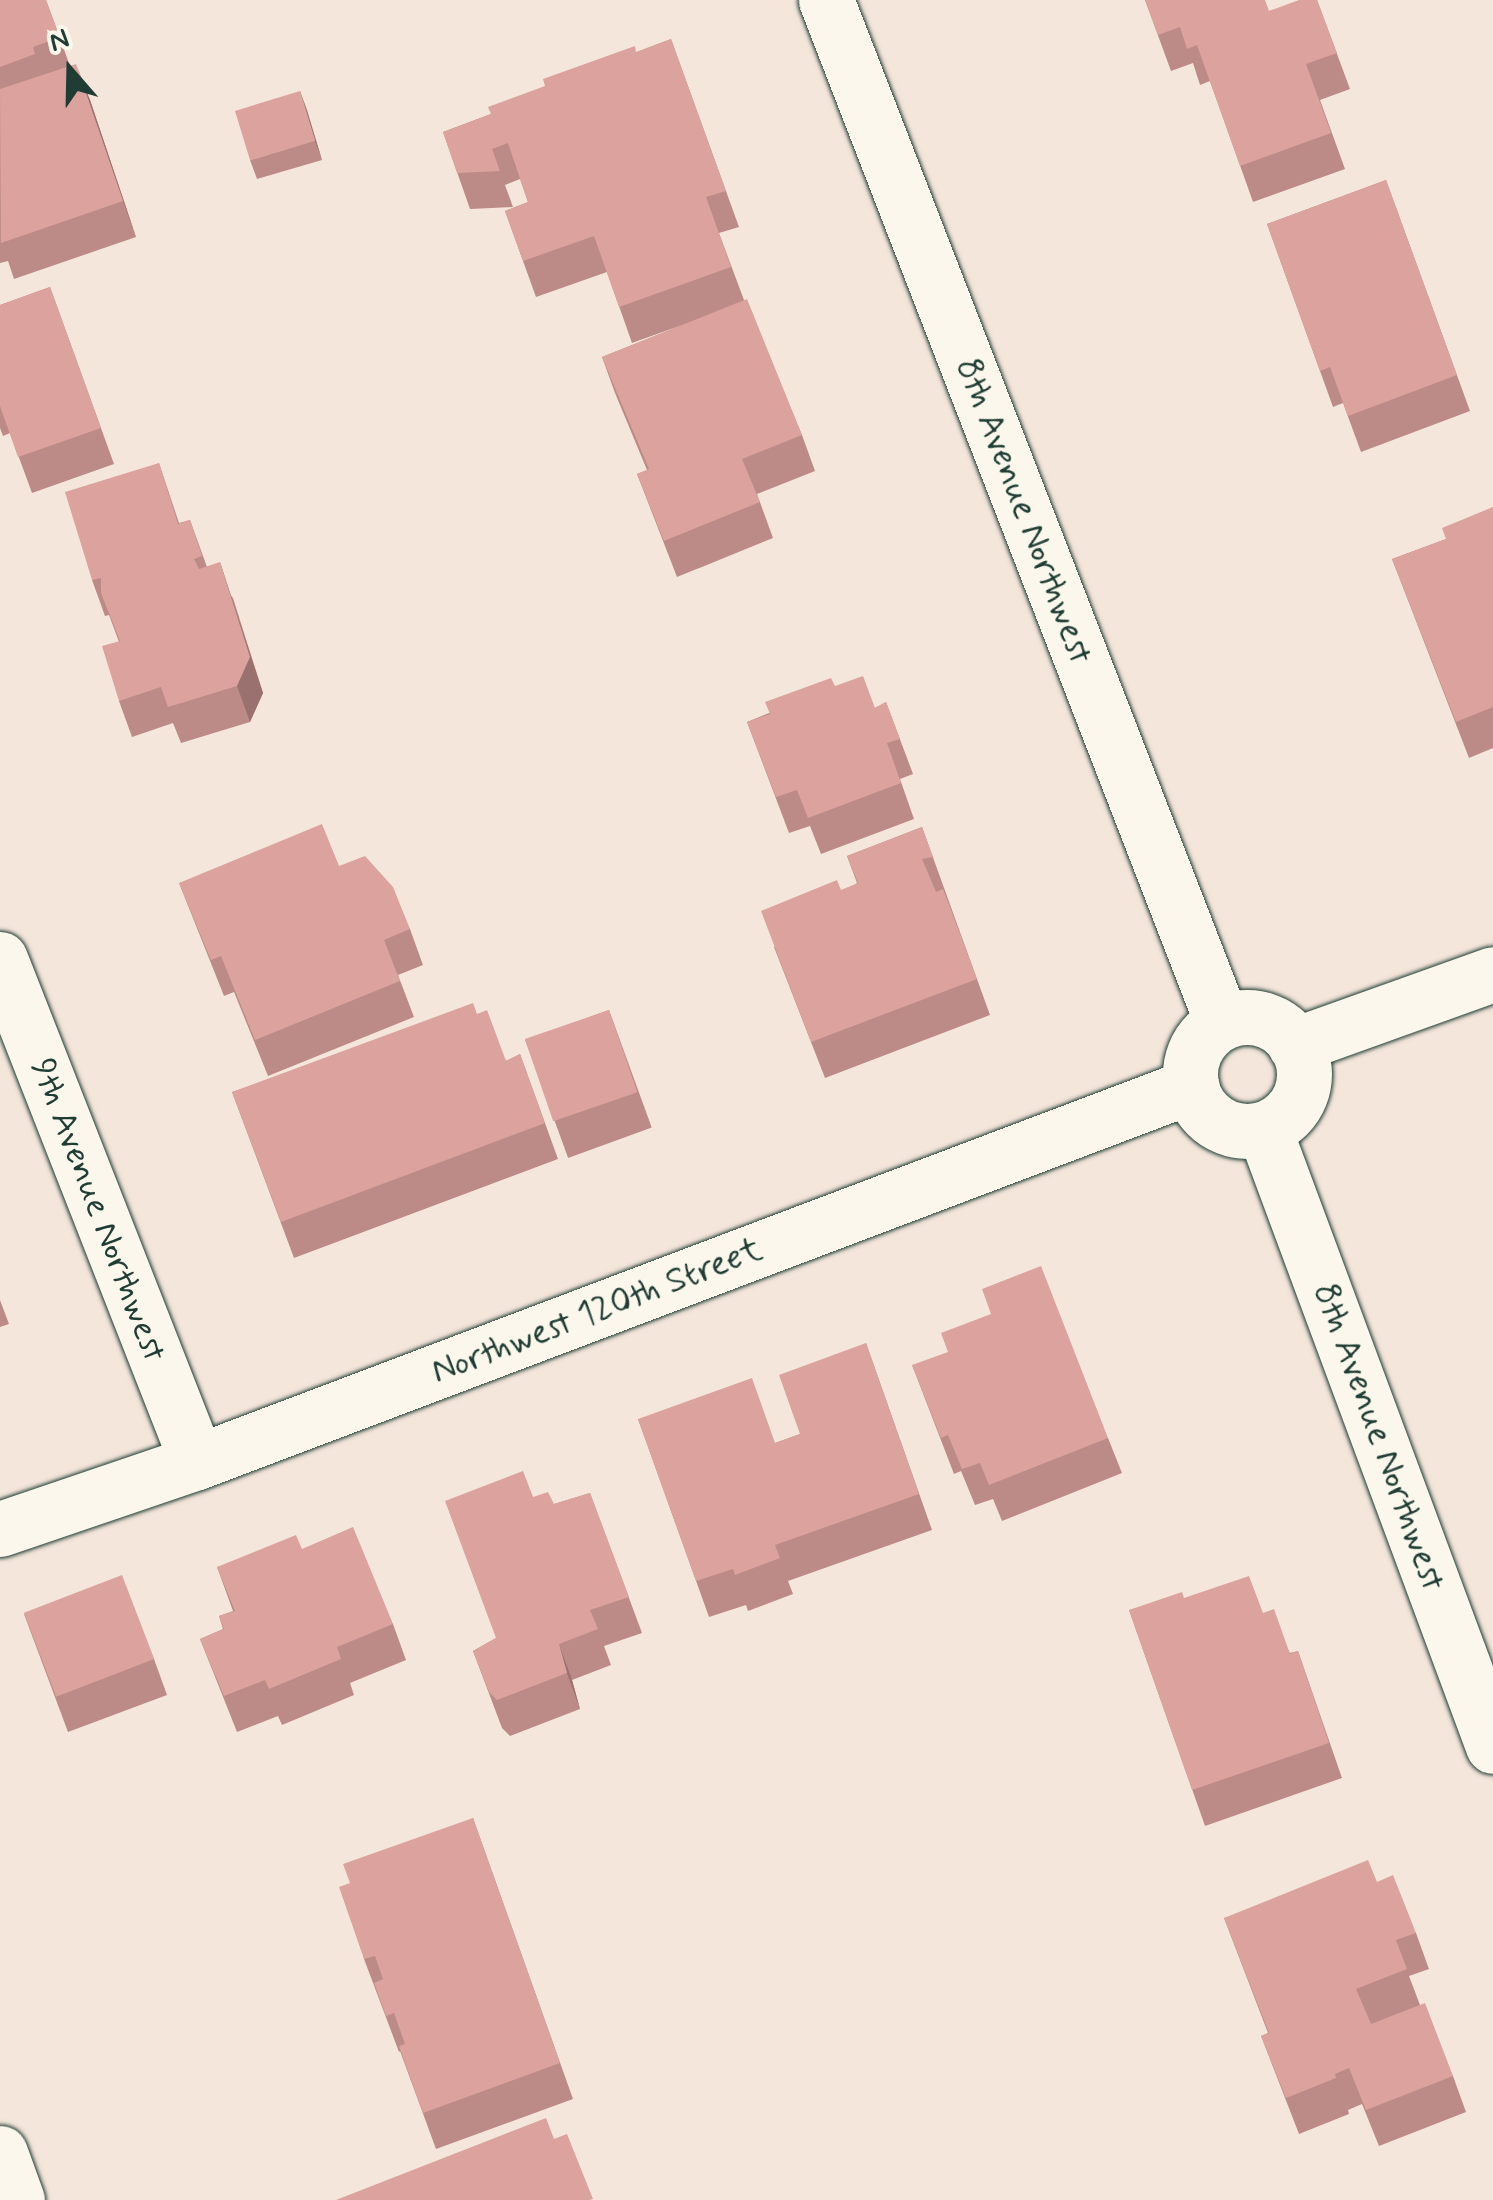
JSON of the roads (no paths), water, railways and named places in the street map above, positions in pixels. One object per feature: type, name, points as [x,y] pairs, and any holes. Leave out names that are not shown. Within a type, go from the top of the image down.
[{"type":"street","name":"8th Avenue Northwest","points":[[826,0],[1222,1022]]},
{"type":"street","name":"9th Avenue Northwest","points":[[0,959],[197,1462]]},
{"type":"street","points":[[1296,1045],[1493,974]]},
{"type":"street","points":[[1258,1018],[1276,1025],[1296,1045],[1304,1071],[1294,1107],[1264,1129],[1246,1132],[1210,1119],[1191,1086],[1190,1068],[1196,1049],[1222,1022],[1258,1018]]},
{"type":"street","name":"Northwest 120th Street","points":[[0,1529],[197,1462],[1191,1086]]},
{"type":"street","name":"8th Avenue Northwest","points":[[1264,1129],[1493,1746]]},
{"type":"street","points":[[0,2153],[18,2200]]}]
